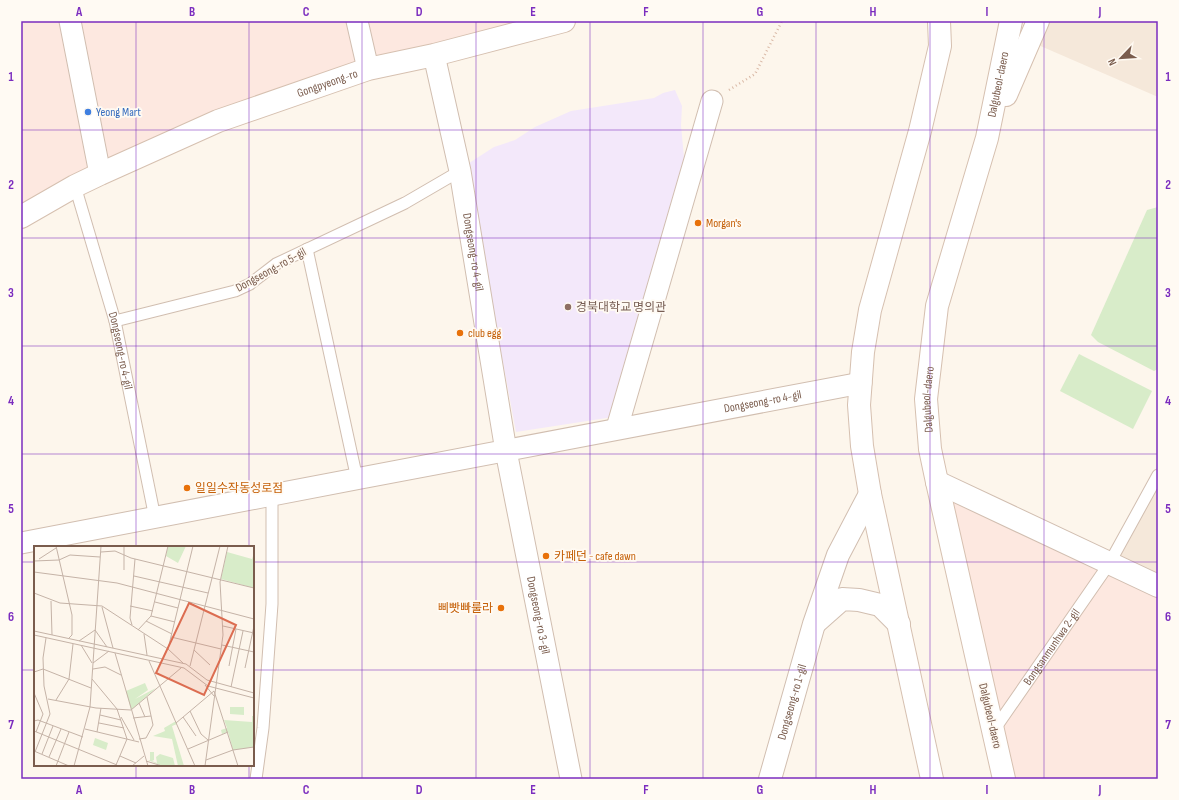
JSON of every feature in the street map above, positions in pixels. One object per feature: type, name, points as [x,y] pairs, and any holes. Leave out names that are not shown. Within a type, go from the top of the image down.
[{"type":"main road","name":"Gongpyeong-ro","points":[[21,216],[75,186],[218,121],[368,69],[434,56],[564,21]]},
{"type":"main road","points":[[930,21],[940,46]]},
{"type":"main road","points":[[932,779],[870,494],[862,446],[859,405],[863,352],[870,310],[920,131],[940,46],[939,21]]},
{"type":"main road","name":"Dalgubeol-daero","points":[[1004,779],[930,449],[926,399],[937,306],[987,138],[1011,21]]},
{"type":"main road","points":[[987,138],[1038,21]]},
{"type":"main road","points":[[937,482],[1158,586]]},
{"type":"main road","name":"Dongseong-ro 1-gil","points":[[770,779],[814,624],[838,555],[870,494]]},
{"type":"main road","points":[[814,624],[842,599],[859,600],[880,605],[899,624]]},
{"type":"street","points":[[70,21],[100,174]]},
{"type":"street","points":[[357,21],[368,69]]},
{"type":"street","name":"Dongseong-ro 4-gil","points":[[434,56],[460,171],[506,451]]},
{"type":"street","points":[[617,428],[712,101]]},
{"type":"street","name":"Dongseong-ro 4-gil","points":[[21,543],[506,451],[617,428],[861,383]]},
{"type":"street","name":"Dongseong-ro 3-gil","points":[[506,451],[571,779]]},
{"type":"lane","name":"Dongseong-ro 5-gil","points":[[115,321],[235,291],[250,284],[276,264],[405,203],[460,171]]},
{"type":"lane","name":"Dongseong-ro 4-gil","points":[[75,186],[115,321],[155,518]]},
{"type":"lane","points":[[307,249],[357,479]]},
{"type":"lane","name":"Bongsanmunhwa 2-gil","points":[[993,730],[1109,564],[1158,476]]},
{"type":"lane","points":[[256,779],[263,728],[272,604],[272,495]]},
{"type":"path","points":[[712,101],[755,74],[782,21]]},
{"type":"shaded area","points":[[21,21],[564,21],[368,69],[21,217]]},
{"type":"shaded area","points":[[1038,21],[1158,21],[1158,97],[1029,41]]},
{"type":"shaded area","name":"경북대학교 명의관","points":[[675,90],[682,106],[681,125],[684,158],[613,417],[516,432],[466,165],[494,147],[515,140],[535,127],[571,111],[654,98],[663,93]]},
{"type":"shaded area","points":[[1158,475],[1158,586],[1109,564]]},
{"type":"shaded area","points":[[937,482],[1158,586],[1158,779],[1003,779]]},
{"type":"green space","points":[[1158,207],[1158,369],[1154,371],[1098,342],[1091,335],[1147,210]]},
{"type":"green space","points":[[1079,354],[1152,391],[1133,429],[1060,391]]},
{"type":"place","name":"Yeong Mart","points":[[88,112]]},
{"type":"place","name":"Morgan's","points":[[698,223]]},
{"type":"place","name":"경북대학교 명의관","points":[[568,307]]},
{"type":"place","name":"club egg","points":[[460,333]]},
{"type":"place","name":"일일수작동성로점","points":[[187,488]]},
{"type":"place","name":"카페던 - cafe dawn","points":[[546,556]]},
{"type":"place","name":"삐빳빠룰라","points":[[501,608]]}]
